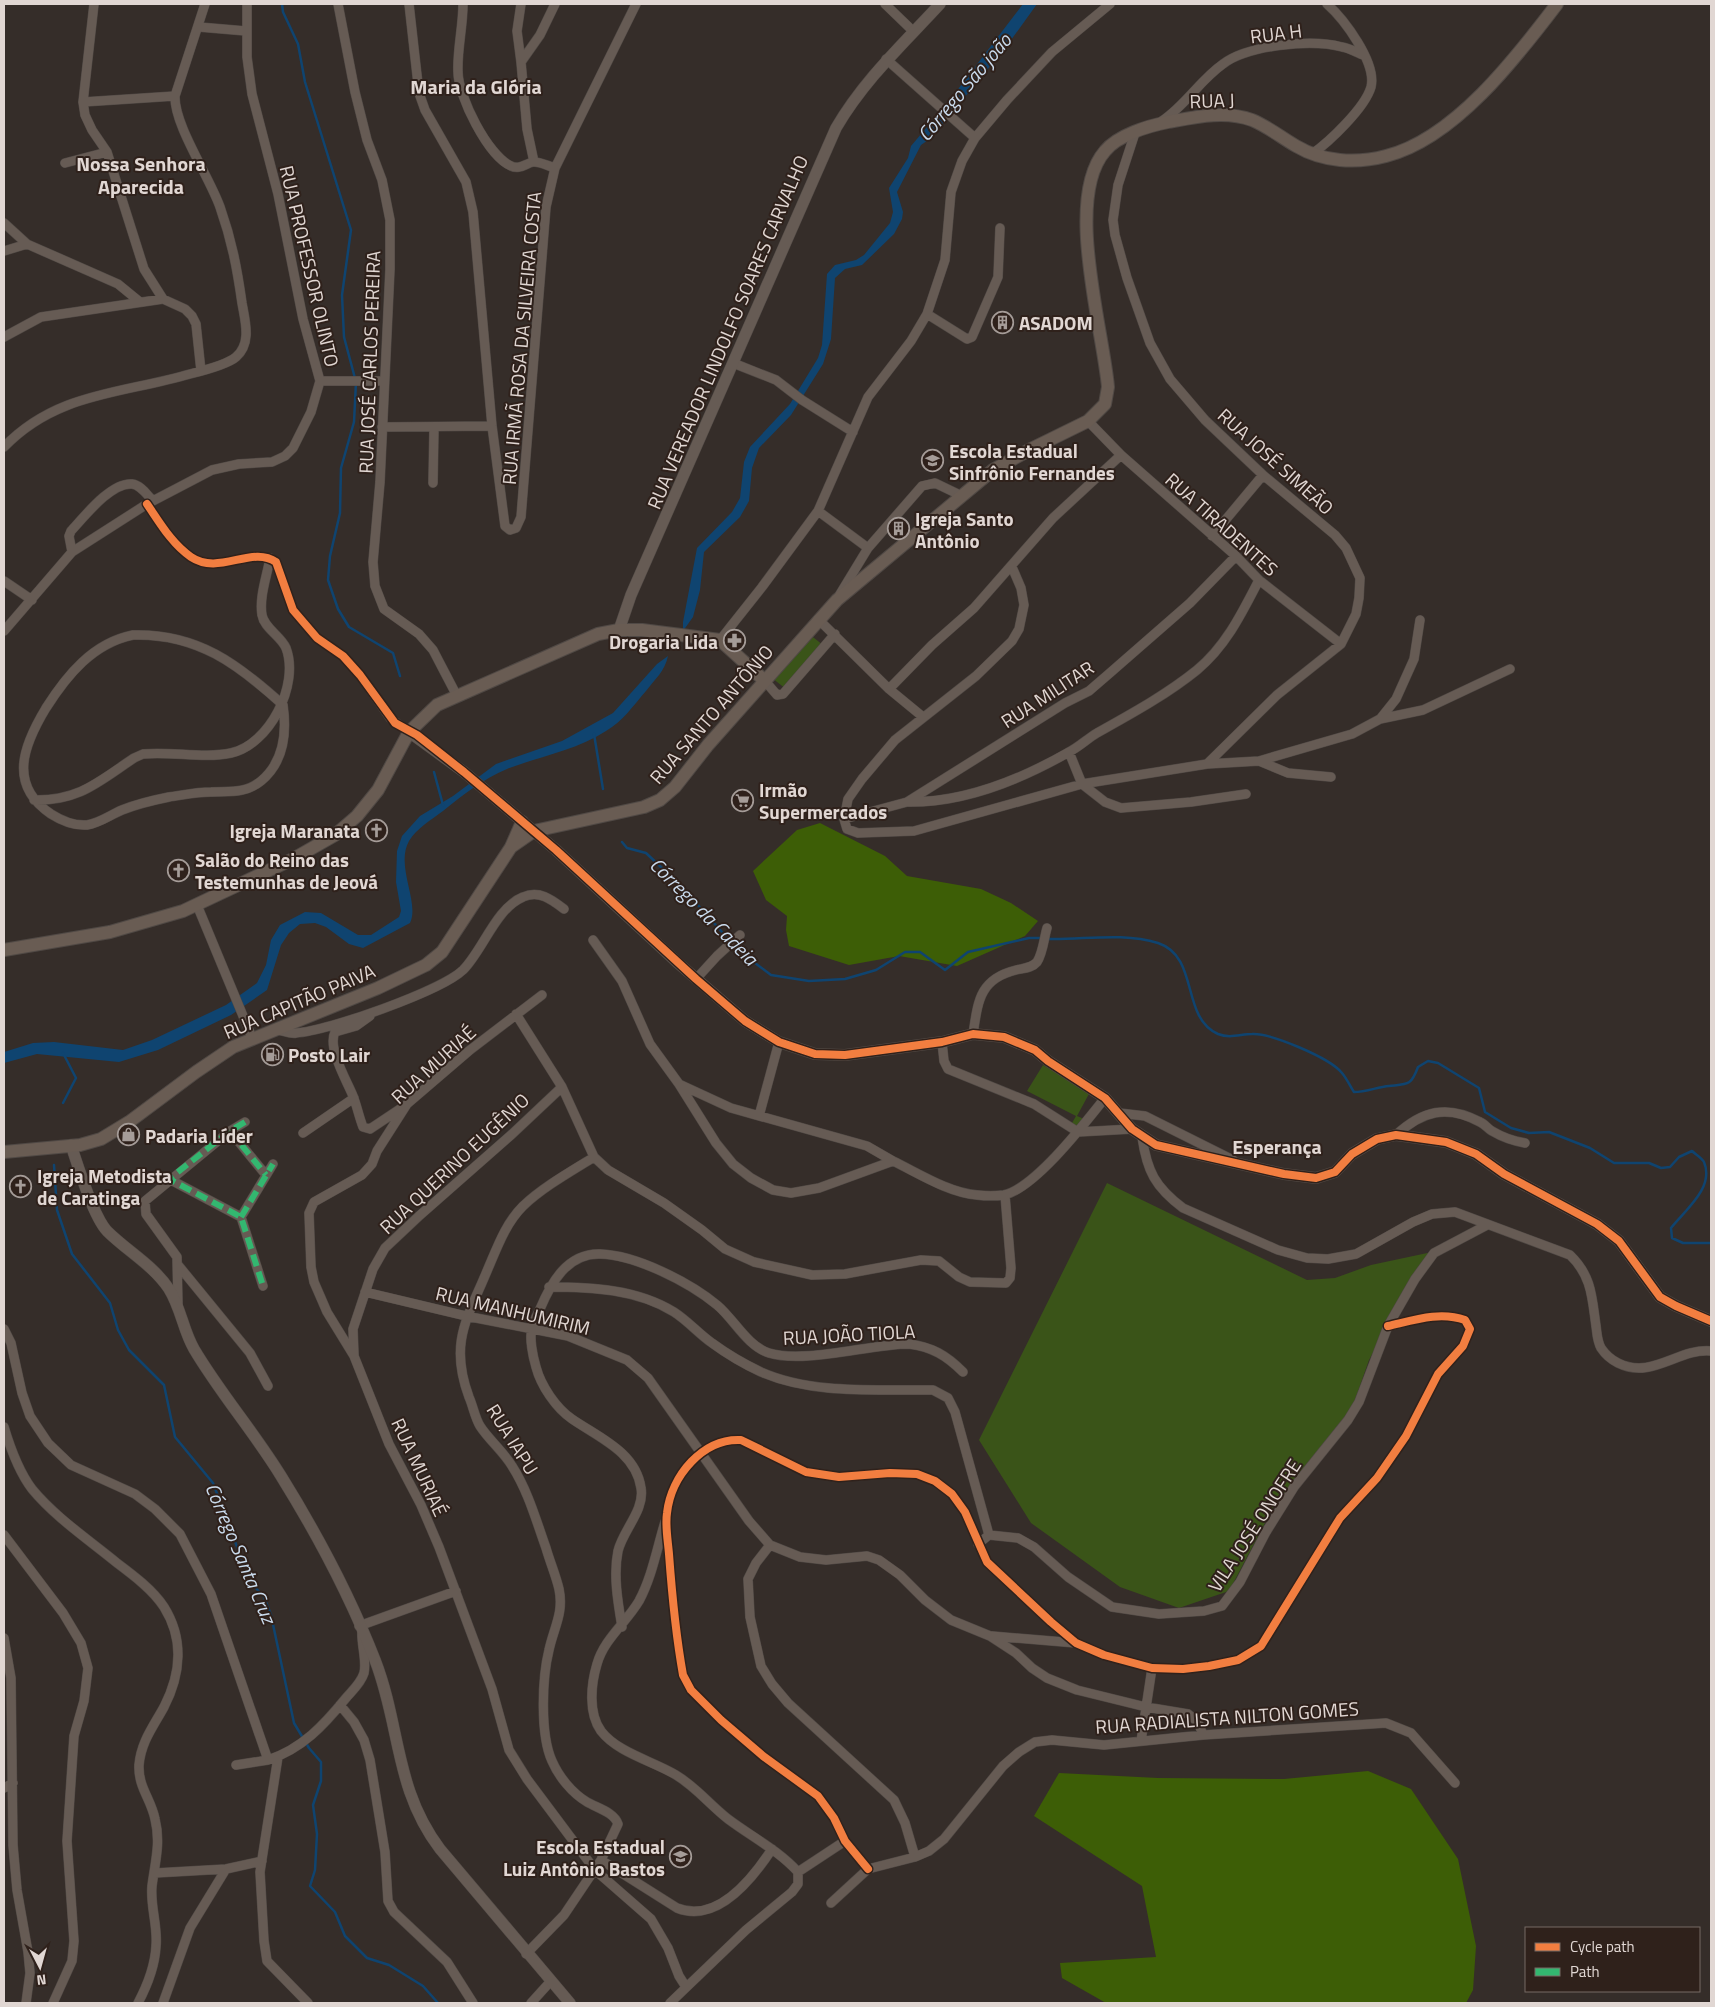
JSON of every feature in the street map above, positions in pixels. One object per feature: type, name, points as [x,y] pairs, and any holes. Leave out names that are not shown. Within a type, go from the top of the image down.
[{"type":"main road","name":"RUA J","points":[[1135,133],[1158,124],[1218,115],[1236,116],[1253,121],[1312,154],[1340,161],[1364,161],[1387,156],[1426,139],[1472,102],[1557,4]]},
{"type":"main road","name":"RUA SANTO ANTÔNIO","points":[[534,832],[644,807],[660,800],[675,786],[818,619],[837,600],[960,495],[993,470],[1030,449],[1088,421],[1105,404],[1108,386],[1088,250],[1088,192],[1094,172],[1105,150],[1115,142],[1135,133]]},
{"type":"main road","points":[[4,950],[110,932],[197,905],[293,859],[345,827],[378,790],[413,733],[438,704],[598,634],[618,630],[662,632],[720,640],[765,681]]},
{"type":"main road","points":[[511,847],[522,822]]},
{"type":"main road","points":[[511,847],[534,832]]},
{"type":"main road","name":"RUA CAPITÃO PAIVA","points":[[4,1152],[72,1145],[101,1139],[129,1122],[233,1047],[378,988],[435,959],[442,952],[511,847]]},
{"type":"street","points":[[94,4],[84,102],[85,116],[107,152],[144,269],[163,300]]},
{"type":"street","points":[[4,447],[20,430],[40,417],[63,406],[101,394],[201,371],[236,358],[243,348],[246,333],[234,245],[208,177],[174,110],[175,96],[205,4]]},
{"type":"street","name":"RUA PROFESSOR OLINTO","points":[[4,632],[72,552],[150,503],[212,470],[239,464],[272,462],[285,456],[294,448],[311,412],[320,381],[301,309],[278,194],[252,94],[246,31],[247,4]]},
{"type":"street","name":"RUA JOSÉ CARLOS PEREIRA","points":[[338,4],[355,92],[367,140],[382,180],[390,220],[390,269],[380,482],[373,562],[378,599],[388,612],[419,634],[430,645],[457,696]]},
{"type":"street","points":[[382,427],[492,426],[473,212],[466,182],[425,110],[419,93],[410,4]]},
{"type":"street","points":[[463,4],[458,71],[459,83],[466,104],[484,138],[500,159],[515,168],[534,162],[555,168]]},
{"type":"street","points":[[521,4],[516,31],[521,62],[527,129],[534,162]]},
{"type":"street","points":[[521,62],[540,35],[555,4]]},
{"type":"street","name":"RUA IRMÃ ROSA DA SILVEIRA COSTA","points":[[492,426],[505,522],[507,529],[514,529],[521,517],[546,207],[555,168],[636,4]]},
{"type":"street","points":[[885,4],[914,32]]},
{"type":"street","name":"RUA VEREADOR LINDOLFO SOARES CARVALHO","points":[[618,630],[836,128],[859,92],[886,59],[940,4]]},
{"type":"street","points":[[720,640],[818,511],[868,397],[911,341],[927,314],[945,260],[951,192],[962,161],[975,138],[1007,100],[1052,52],[1110,4]]},
{"type":"street","points":[[1312,154],[1330,141],[1343,127],[1371,88],[1372,76],[1354,34],[1342,17],[1327,4]]},
{"type":"street","points":[[199,27],[246,31]]},
{"type":"street","name":"RUA H","points":[[1158,124],[1174,114],[1223,63],[1251,50],[1296,45],[1325,45],[1341,47],[1363,55]]},
{"type":"street","points":[[886,59],[941,110],[975,138]]},
{"type":"street","points":[[84,102],[175,96]]},
{"type":"street","name":"RUA JOSÉ SIMEÃO","points":[[1135,133],[1118,185],[1113,220],[1115,235],[1127,278],[1150,343],[1170,378],[1205,420],[1263,475],[1335,535],[1355,565],[1360,578],[1360,598],[1356,614],[1341,644],[1277,695],[1207,764]]},
{"type":"street","points":[[65,163],[107,152]]},
{"type":"street","points":[[4,223],[27,244],[118,284],[140,302]]},
{"type":"street","points":[[927,314],[967,339],[972,337],[998,277],[1000,228]]},
{"type":"street","points":[[4,251],[27,244]]},
{"type":"street","points":[[4,337],[41,317],[163,300],[185,309],[192,316],[196,324],[201,371]]},
{"type":"street","points":[[733,363],[767,375],[852,432]]},
{"type":"street","points":[[320,381],[384,381]]},
{"type":"street","name":"RUA TIRADENTES","points":[[1088,421],[1121,455],[1236,556],[1260,580],[1341,644]]},
{"type":"street","points":[[433,483],[434,428]]},
{"type":"street","points":[[889,689],[932,645],[974,608],[1012,567],[1053,518],[1121,455]]},
{"type":"street","points":[[1212,536],[1263,475]]},
{"type":"street","name":"RUA SANTO ANTÔNIO","points":[[837,600],[868,548],[922,486],[935,483],[960,495]]},
{"type":"street","points":[[72,552],[69,536],[71,531],[100,500],[117,487],[131,484],[138,486],[174,543],[192,558],[207,563],[216,563],[260,556],[270,558],[276,562],[293,610],[317,638],[343,656],[370,688],[390,718],[464,772],[597,886],[696,979],[752,1026],[779,1042],[815,1054],[845,1054],[942,1042],[972,1034],[1004,1037],[1020,1042],[1105,1098],[1132,1129],[1156,1145],[1284,1174],[1316,1178],[1335,1172],[1352,1154],[1377,1139],[1396,1135],[1446,1142],[1476,1154],[1504,1174],[1597,1224],[1619,1241],[1660,1297],[1711,1321]]},
{"type":"street","points":[[818,511],[868,548]]},
{"type":"street","name":"RUA MILITAR","points":[[907,802],[1058,707],[1089,691],[1190,602],[1236,556]]},
{"type":"street","points":[[270,558],[262,604],[262,617],[286,649],[288,682],[283,705],[286,730],[280,755],[272,771],[251,789],[235,792],[211,792],[156,800],[122,810],[101,821],[87,825],[74,825],[60,820],[34,800],[24,781],[23,764],[28,741],[38,720],[70,675],[90,654],[119,638],[147,635],[171,637],[201,647],[223,657],[242,669],[283,705]]},
{"type":"street","points":[[1012,567],[1021,588],[1024,605],[1020,629],[1012,641],[976,676],[895,740],[862,778],[848,799],[844,819],[847,829],[858,834],[914,831],[1082,784],[1207,764],[1259,761],[1352,734],[1380,718],[1423,710],[1510,669]]},
{"type":"street","points":[[844,819],[907,802],[934,802],[1014,780],[1069,752],[1130,716],[1197,670],[1234,629],[1260,580]]},
{"type":"street","points":[[4,581],[32,600]]},
{"type":"street","points":[[818,619],[889,689],[923,717]]},
{"type":"street","points":[[1380,718],[1396,699],[1414,659],[1420,620]]},
{"type":"street","points":[[765,681],[771,685],[777,695],[783,694],[835,634]]},
{"type":"street","points":[[34,800],[52,800],[80,793],[143,754],[221,754],[245,748],[258,738],[283,705]]},
{"type":"street","points":[[1069,752],[1082,784],[1105,802],[1121,808],[1191,802],[1246,794]]},
{"type":"street","points":[[1259,761],[1288,773],[1331,777]]},
{"type":"street","points":[[278,1030],[297,1033],[380,1009],[454,978],[479,949],[503,913],[513,902],[524,896],[539,894],[564,909]]},
{"type":"street","points":[[197,905],[253,1040]]},
{"type":"street","points":[[972,1034],[978,1001],[992,979],[1002,974],[1028,968],[1040,957],[1046,931]]},
{"type":"street","points":[[696,979],[717,956],[738,938]]},
{"type":"street","points":[[593,940],[622,981],[650,1044],[679,1084],[716,1143],[733,1164],[772,1190],[790,1193],[819,1188],[893,1161]]},
{"type":"street","name":"RUA MURIAÉ","points":[[542,995],[470,1050],[407,1104],[366,1170],[349,1183],[314,1202],[309,1213],[309,1238],[314,1282],[327,1312],[354,1356],[390,1444],[421,1505],[492,1689],[509,1750],[527,1779],[595,1870],[651,1919],[668,1948],[679,1976],[686,1987]]},
{"type":"street","points":[[380,1009],[356,1026],[335,1032],[333,1038],[337,1059],[354,1098],[363,1127],[367,1130],[407,1104]]},
{"type":"street","points":[[516,1014],[562,1087],[594,1157],[608,1170],[664,1203],[725,1249],[754,1262],[812,1275],[845,1274],[921,1260],[932,1260],[970,1282],[986,1284],[1006,1283],[1010,1278],[1011,1268],[1004,1195]]},
{"type":"street","points":[[759,1116],[779,1042]]},
{"type":"street","points":[[942,1042],[944,1061],[948,1069],[1034,1104],[1078,1132],[1132,1129]]},
{"type":"street","points":[[679,1084],[731,1108],[867,1146],[949,1188],[976,1196],[1004,1195],[1026,1183],[1078,1132],[1105,1098]]},
{"type":"street","name":"RUA QUERINO EUGÊNIO","points":[[354,1356],[354,1329],[372,1269],[385,1248],[562,1087]]},
{"type":"street","points":[[303,1133],[354,1098]]},
{"type":"street","points":[[1119,1112],[1145,1116],[1241,1164]]},
{"type":"street","points":[[1396,1135],[1420,1116],[1438,1112],[1460,1113],[1482,1122],[1498,1134],[1525,1143]]},
{"type":"street","points":[[178,1308],[178,1265],[172,1248],[146,1214],[144,1208],[145,1201],[230,1130],[245,1122]]},
{"type":"street","points":[[230,1130],[266,1175]]},
{"type":"street","points":[[1142,1137],[1147,1166],[1170,1198],[1183,1208],[1278,1250],[1307,1258],[1328,1259],[1356,1254],[1413,1222],[1432,1214],[1454,1212],[1570,1255],[1582,1266],[1590,1284],[1597,1338],[1601,1349],[1611,1359],[1635,1368],[1650,1368],[1686,1354],[1711,1352]]},
{"type":"street","points":[[72,1145],[78,1166],[106,1229],[154,1271],[170,1291],[194,1348],[281,1475],[324,1550],[360,1628],[384,1689],[405,1782],[418,1815],[440,1849],[526,1954],[570,2003]]},
{"type":"street","name":"RUA IAPU","points":[[594,1157],[523,1207],[499,1241],[466,1316],[459,1352],[463,1380],[480,1426],[511,1463],[523,1483],[559,1587],[562,1606],[559,1622],[549,1648],[544,1685],[546,1745],[553,1763],[570,1789],[585,1802],[611,1815],[618,1821],[618,1827],[601,1860]]},
{"type":"street","points":[[241,1217],[273,1164]]},
{"type":"street","points":[[169,1179],[241,1217],[263,1286]]},
{"type":"street","name":"VILA JOSÉ ONOFRE","points":[[989,1535],[1018,1538],[1034,1547],[1068,1577],[1112,1607],[1159,1614],[1204,1611],[1222,1606],[1240,1582],[1266,1532],[1294,1487],[1352,1414],[1359,1402],[1388,1326],[1406,1294],[1434,1253],[1487,1225]]},
{"type":"street","name":"RUA JOÃO TIOLA","points":[[531,1329],[549,1287],[569,1263],[584,1256],[600,1254],[621,1258],[675,1278],[716,1304],[754,1345],[767,1352],[777,1355],[805,1355],[909,1344],[926,1346],[947,1356],[963,1372]]},
{"type":"street","points":[[178,1265],[250,1353],[268,1386]]},
{"type":"street","points":[[549,1287],[600,1288],[632,1295],[658,1304],[685,1320],[711,1343],[734,1358],[779,1378],[800,1384],[933,1390],[943,1394],[955,1412],[989,1535],[978,1544]]},
{"type":"street","name":"RUA MANHUMIRIM","points":[[365,1292],[466,1316],[568,1336],[627,1360],[648,1378],[749,1521],[770,1545]]},
{"type":"street","points":[[670,2003],[746,1930],[792,1892],[798,1884],[798,1872],[772,1849],[730,1820],[677,1775],[622,1747],[601,1731],[595,1718],[593,1702],[597,1664],[609,1640],[622,1627],[639,1601],[648,1581],[670,1497],[678,1481],[701,1451],[731,1439],[741,1440],[806,1472],[839,1476],[890,1473],[917,1474],[934,1481],[952,1494],[965,1512],[987,1562],[1076,1643],[1104,1655],[1152,1668],[1183,1669],[1238,1660],[1261,1646],[1340,1518],[1377,1478],[1406,1436],[1438,1374],[1463,1346],[1469,1337],[1470,1329],[1465,1320],[1454,1316],[1435,1316],[1388,1326]]},
{"type":"street","points":[[4,1328],[11,1343],[22,1393],[30,1416],[48,1443],[71,1465],[135,1494],[155,1509],[180,1534],[211,1594],[268,1760]]},
{"type":"street","points":[[531,1329],[536,1367],[542,1383],[554,1401],[571,1418],[611,1442],[631,1464],[640,1483],[642,1499],[618,1550],[617,1586],[622,1627]]},
{"type":"street","points":[[4,1427],[13,1453],[31,1488],[60,1516],[147,1589],[162,1605],[175,1628],[178,1655],[175,1677],[164,1707],[150,1728],[141,1750],[139,1775],[142,1790],[152,1809],[159,1845],[152,1887],[157,1946],[147,1984],[138,2003]]},
{"type":"street","points":[[667,1514],[680,1656],[683,1675],[691,1690],[721,1720],[756,1750],[818,1796],[834,1818],[845,1841],[868,1869]]},
{"type":"street","points":[[4,1535],[64,1613],[82,1643],[88,1668],[84,1701],[74,1736],[67,1841],[74,1941],[72,1961],[53,2003]]},
{"type":"street","points":[[915,1857],[905,1824],[894,1800],[794,1709],[772,1684],[761,1666],[750,1617],[748,1579],[756,1563],[770,1545],[800,1557],[826,1560],[867,1556],[879,1560],[900,1575],[924,1600],[951,1620],[990,1636],[1016,1653],[1046,1678],[1078,1690],[1194,1717],[1203,1735]]},
{"type":"street","points":[[360,1628],[456,1592]]},
{"type":"street","points":[[236,1766],[278,1757],[313,1735],[340,1705],[364,1674],[360,1628]]},
{"type":"street","points":[[990,1636],[1076,1643]]},
{"type":"street","points":[[5,1642],[11,1678],[17,1890],[30,1973],[26,2003]]},
{"type":"street","points":[[1141,1741],[1152,1668]]},
{"type":"street","points":[[340,1705],[354,1722],[364,1740],[370,1760],[385,1852],[388,1901],[394,1912],[447,1962],[473,2003]]},
{"type":"street","name":"RUA RADIALISTA NILTON GOMES","points":[[831,1903],[868,1869],[915,1857],[929,1851],[944,1839],[1003,1766],[1019,1752],[1035,1742],[1052,1740],[1104,1745],[1203,1735],[1386,1723],[1410,1733],[1455,1783]]},
{"type":"street","points":[[278,1757],[262,1862],[260,1891],[268,1961],[308,2003]]},
{"type":"street","points":[[4,1788],[13,1783]]},
{"type":"street","points":[[798,1872],[845,1841]]},
{"type":"street","points":[[526,1954],[564,1916],[601,1860],[677,1908],[690,1912],[702,1911],[720,1903],[742,1887],[772,1849]]},
{"type":"street","points":[[155,1873],[226,1869],[262,1862]]},
{"type":"street","points":[[163,2003],[190,1928],[226,1869]]},
{"type":"street","points":[[531,2003],[550,1982]]},
{"type":"green space","points":[[809,634],[823,645],[786,689],[772,678]]},
{"type":"green space","points":[[820,823],[885,856],[907,876],[981,889],[1011,903],[1038,921],[1025,936],[957,966],[899,956],[849,965],[789,946],[786,930],[787,916],[766,900],[753,871],[797,830]]},
{"type":"green space","points":[[1043,1065],[1090,1092],[1077,1116],[1084,1119],[1079,1127],[1072,1123],[1076,1116],[1027,1091]]},
{"type":"green space","points":[[1107,1183],[1307,1280],[1335,1278],[1371,1265],[1432,1252],[1405,1293],[1369,1360],[1350,1414],[1274,1506],[1229,1591],[1179,1608],[1120,1587],[1031,1523],[979,1440]]},
{"type":"green space","points":[[1368,1771],[1411,1789],[1458,1859],[1476,1946],[1473,1990],[1466,2003],[1106,2003],[1062,1978],[1060,1963],[1156,1957],[1142,1886],[1034,1816],[1059,1773],[1158,1778],[1284,1779]]},
{"type":"water","name":"Córrego São joão","points":[[1023,4],[1037,4],[1006,47],[931,138],[921,145],[897,192],[903,212],[902,219],[894,234],[862,265],[845,269],[835,278],[831,339],[823,364],[791,415],[759,448],[752,468],[749,501],[740,517],[704,552],[700,590],[693,617],[683,631],[697,548],[732,512],[740,498],[744,462],[750,447],[790,404],[818,358],[822,345],[827,274],[835,265],[856,260],[864,255],[890,223],[893,212],[889,188],[908,158],[911,146],[949,101]]},
{"type":"water","points":[[668,656],[662,671],[618,723],[582,744],[519,764],[481,782],[416,832],[409,841],[405,851],[406,872],[412,905],[410,923],[363,948],[349,944],[326,927],[315,923],[300,924],[289,933],[281,945],[267,990],[231,1015],[158,1050],[119,1062],[37,1054],[4,1063],[4,1052],[33,1043],[54,1042],[123,1050],[152,1040],[226,1005],[257,983],[266,965],[271,940],[280,925],[305,912],[321,913],[358,935],[371,935],[399,917],[401,911],[396,882],[397,851],[402,836],[420,816],[453,796],[496,764],[562,741],[613,713],[657,664]]},
{"type":"waterway","points":[[282,4],[283,12],[298,44],[305,82],[351,230],[342,295],[344,337],[356,382],[354,422],[341,468],[340,513],[330,556],[328,580],[338,609],[349,627],[393,653],[400,676]]},
{"type":"waterway","name":"Córrego da Cadeia","points":[[594,734],[603,789]]},
{"type":"waterway","points":[[434,772],[443,805]]},
{"type":"waterway","name":"Córrego da Cadeia","points":[[622,842],[627,848],[646,853],[680,885],[739,951],[771,975],[809,981],[845,979],[876,970],[905,952],[920,952],[945,970],[968,952],[1029,938],[1042,938]]},
{"type":"waterway","name":"Córrego da Cadeia","points":[[1048,939],[1117,937],[1158,943],[1171,950],[1180,961],[1198,1015],[1206,1026],[1222,1035],[1261,1035],[1300,1047],[1326,1060],[1335,1067],[1344,1075],[1354,1092],[1408,1083],[1413,1078],[1418,1067],[1428,1061],[1438,1063],[1479,1088],[1485,1112],[1511,1128],[1529,1133],[1549,1132],[1590,1148],[1614,1163],[1649,1163],[1661,1168],[1670,1167],[1679,1157],[1692,1151],[1704,1162],[1705,1181],[1702,1190],[1690,1207],[1671,1228],[1672,1238],[1683,1243],[1711,1243]]},
{"type":"waterway","name":"Córrego Santa Cruz","points":[[63,1053],[76,1078],[63,1103]]},
{"type":"waterway","name":"Córrego Santa Cruz","points":[[54,1165],[57,1210],[72,1254],[110,1303],[118,1330],[129,1350],[164,1385],[175,1437],[213,1483],[245,1568],[254,1586],[264,1597],[271,1615],[294,1723],[309,1748],[321,1762],[321,1781],[313,1805],[317,1834],[315,1870],[310,1886],[335,1912],[345,1936],[367,1958],[389,1965],[423,1986],[438,2003]]},
{"type":"marked path","points":[[245,1122],[230,1131],[169,1179],[241,1217],[263,1286]]},
{"type":"marked path","points":[[230,1131],[266,1175]]},
{"type":"marked path","points":[[241,1217],[273,1164]]},
{"type":"cycle path","points":[[147,504],[178,546],[191,557],[202,562],[213,563],[257,557],[267,558],[276,562],[293,610],[317,638],[343,656],[360,675],[395,723],[417,735],[464,772],[556,850],[696,979],[745,1021],[779,1042],[815,1054],[845,1055],[942,1042],[973,1034],[1004,1037],[1035,1050],[1048,1061],[1105,1098],[1132,1129],[1156,1145],[1284,1174],[1316,1178],[1335,1172],[1352,1154],[1377,1139],[1396,1135],[1446,1142],[1476,1154],[1504,1174],[1597,1224],[1619,1241],[1660,1297],[1711,1321]]},
{"type":"cycle path","points":[[868,1869],[845,1841],[834,1818],[818,1796],[763,1756],[721,1720],[691,1690],[683,1675],[674,1615],[666,1518],[675,1486],[691,1462],[702,1452],[714,1445],[727,1441],[741,1440],[806,1472],[839,1477],[890,1473],[917,1474],[935,1481],[952,1494],[965,1512],[987,1562],[1076,1643],[1104,1655],[1152,1668],[1183,1669],[1209,1666],[1238,1660],[1261,1646],[1340,1518],[1377,1478],[1406,1436],[1438,1374],[1463,1346],[1470,1329],[1465,1320],[1446,1316],[1427,1317],[1388,1326]]},
{"type":"place","name":"ASADOM","points":[[1003,322]]},
{"type":"place","name":"Escola Estadual Sinfrônio Fernandes","points":[[933,461]]},
{"type":"place","name":"Igreja Santo Antônio","points":[[899,529]]},
{"type":"place","name":"Drogaria Lida","points":[[734,641]]},
{"type":"place","name":"Irmão Supermercados","points":[[743,800]]},
{"type":"place","name":"Igreja Maranata","points":[[376,830]]},
{"type":"place","name":"Salão do Reino das Testemunhas de Jeová","points":[[179,870]]},
{"type":"place","name":"Posto Lair","points":[[272,1054]]},
{"type":"place","name":"Padaria Líder","points":[[129,1135]]},
{"type":"place","name":"Igreja Metodista de Caratinga","points":[[21,1186]]},
{"type":"place","name":"Escola Estadual Luiz Antônio Bastos","points":[[681,1857]]},
{"type":"district","name":"Maria da Glória","points":[[476,86]]},
{"type":"district","name":"Nossa Senhora Aparecida","points":[[141,174]]},
{"type":"district","name":"Esperança","points":[[1277,1146]]}]
